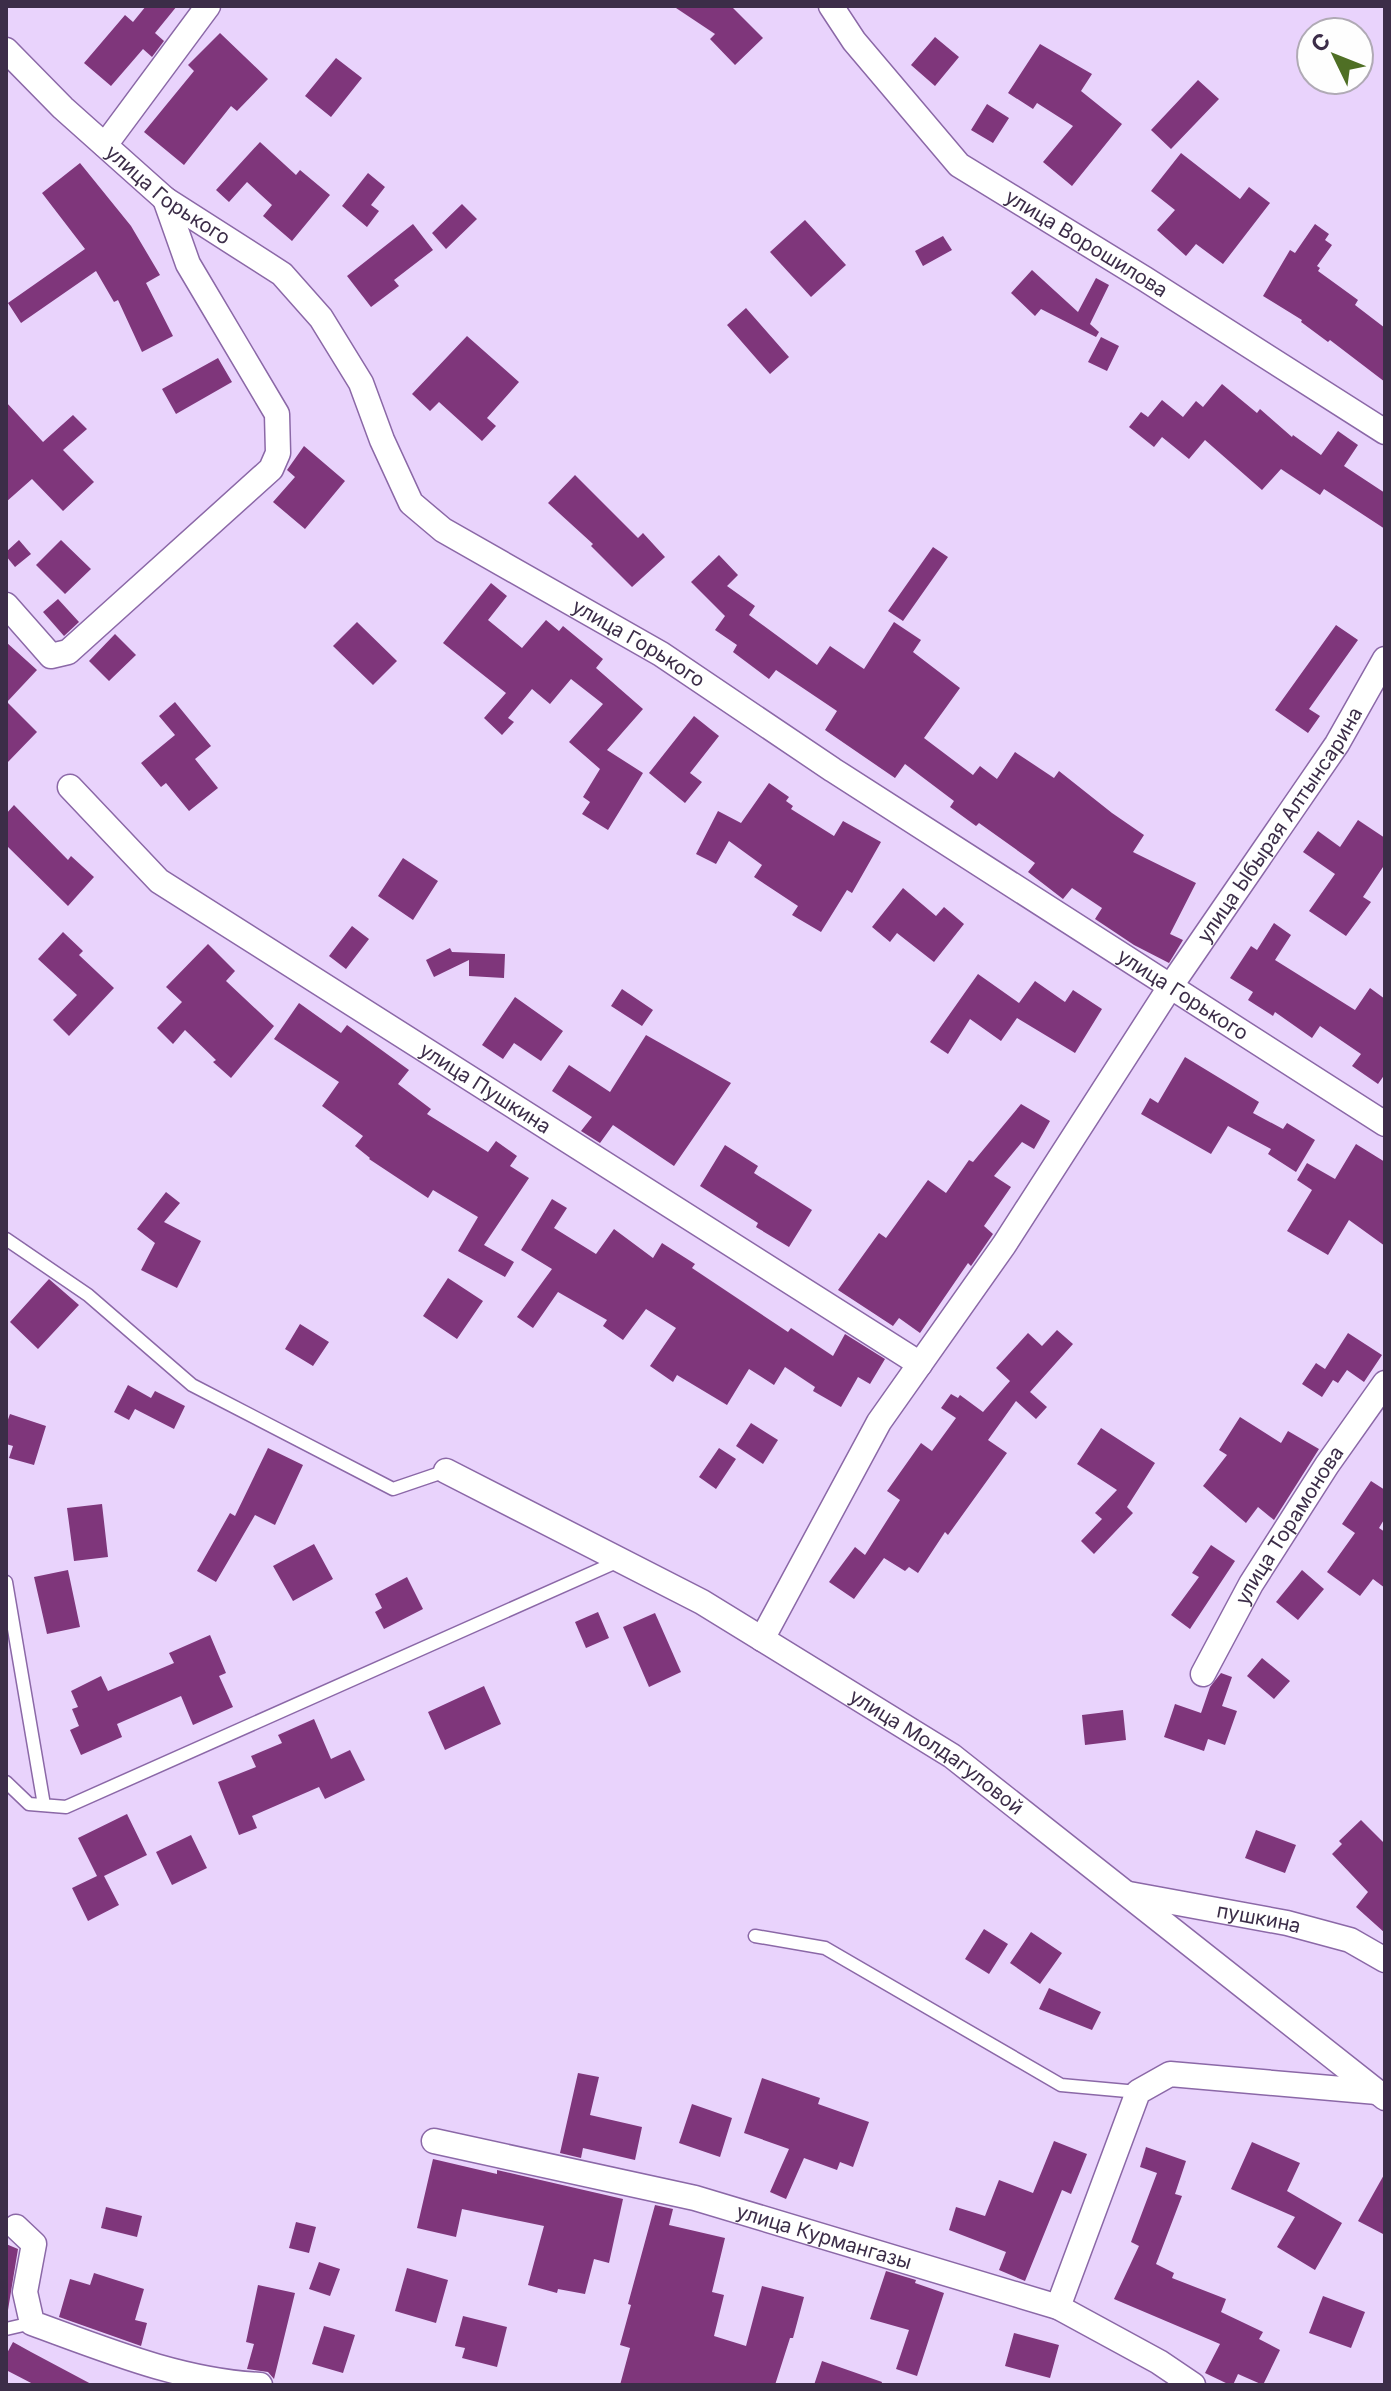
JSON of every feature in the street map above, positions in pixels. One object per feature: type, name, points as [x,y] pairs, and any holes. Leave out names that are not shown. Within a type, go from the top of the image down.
[{"type":"street","points":[[105,145],[208,6]]},
{"type":"street","name":"улица Ворошилова","points":[[831,6],[854,41],[959,165],[1385,432]]},
{"type":"street","name":"улица Горького","points":[[6,50],[63,108],[165,199],[282,274],[321,318],[361,383],[382,440],[411,503],[443,530],[661,654],[833,770],[1385,1124]]},
{"type":"street","points":[[6,605],[51,656],[68,652],[271,469],[278,453],[277,414],[188,264],[165,199]]},
{"type":"street","name":"улица Ыбырая Алтынсарина","points":[[762,1639],[879,1422],[1004,1245],[1170,987],[1337,744],[1385,659]]},
{"type":"street","name":"улица Пушкина","points":[[70,787],[159,881],[920,1364]]},
{"type":"street","name":"улица Торамонова","points":[[1203,1674],[1251,1584],[1327,1465],[1385,1383]]},
{"type":"street","name":"улица Молдагуловой","points":[[446,1471],[702,1602],[952,1756],[1381,2095]]},
{"type":"street","name":"пушкина","points":[[1126,1893],[1287,1923],[1350,1940],[1385,1960]]},
{"type":"street","points":[[1058,2307],[1138,2092],[1170,2074],[1381,2095]]},
{"type":"street","name":"улица Курмангазы","points":[[434,2141],[695,2198],[1058,2307],[1159,2362],[1193,2385]]},
{"type":"street","points":[[16,2227],[34,2244],[25,2292],[32,2323],[128,2358],[221,2384],[260,2385]]},
{"type":"lane","points":[[6,1239],[88,1295],[192,1385],[393,1489],[446,1471]]},
{"type":"lane","points":[[6,1782],[29,1804],[66,1807],[621,1560]]},
{"type":"lane","points":[[6,1582],[44,1805]]},
{"type":"lane","points":[[755,1936],[825,1948],[1061,2085],[1138,2092]]},
{"type":"lane","points":[[6,2329],[32,2323]]},
{"type":"building","points":[[146,6],[177,6],[155,33],[164,41],[152,57],[143,49],[111,86],[84,63],[125,15],[133,22]]},
{"type":"building","points":[[673,6],[731,6],[763,38],[735,65],[710,39],[715,34]]},
{"type":"building","points":[[220,33],[268,79],[237,111],[231,106],[184,165],[144,132],[194,71],[188,65]]},
{"type":"building","points":[[935,37],[959,57],[935,86],[911,65]]},
{"type":"building","points":[[1040,44],[1092,74],[1081,91],[1122,124],[1072,186],[1043,162],[1073,126],[1037,103],[1033,109],[1008,93]]},
{"type":"building","points":[[336,58],[362,78],[331,117],[305,96]]},
{"type":"building","points":[[1198,80],[1219,99],[1171,149],[1151,130]]},
{"type":"building","points":[[987,104],[1009,118],[993,143],[971,130]]},
{"type":"building","points":[[260,142],[296,175],[300,170],[330,195],[292,241],[263,216],[272,205],[247,182],[229,202],[216,190]]},
{"type":"building","points":[[1181,153],[1240,199],[1249,187],[1270,203],[1223,264],[1196,244],[1186,256],[1157,230],[1175,210],[1151,191]]},
{"type":"building","points":[[80,163],[131,226],[160,275],[146,283],[173,336],[142,352],[118,300],[114,302],[96,271],[21,323],[8,303],[85,249],[42,193]]},
{"type":"building","points":[[368,173],[385,187],[371,205],[379,211],[367,227],[342,206]]},
{"type":"building","points":[[462,204],[477,219],[446,249],[432,233]]},
{"type":"building","points":[[805,220],[846,265],[811,297],[770,252]]},
{"type":"building","points":[[413,224],[433,250],[394,280],[399,286],[371,307],[347,276]]},
{"type":"building","points":[[1315,224],[1329,234],[1325,240],[1332,245],[1317,266],[1320,268],[1318,271],[1358,300],[1355,305],[1385,328],[1385,382],[1302,320],[1263,296],[1290,250],[1295,253]]},
{"type":"building","points":[[943,236],[952,250],[923,266],[915,251]]},
{"type":"building","points":[[1032,270],[1078,312],[1096,278],[1109,285],[1090,324],[1099,332],[1096,337],[1041,309],[1035,316],[1011,293]]},
{"type":"building","points":[[746,308],[789,357],[770,374],[727,325]]},
{"type":"building","points":[[467,336],[519,382],[487,418],[496,426],[482,441],[439,402],[430,411],[412,394]]},
{"type":"building","points":[[1101,337],[1119,346],[1107,371],[1088,362]]},
{"type":"building","points":[[218,358],[232,382],[176,414],[162,389]]},
{"type":"building","points":[[1222,384],[1257,413],[1260,409],[1292,437],[1321,455],[1338,431],[1358,445],[1344,466],[1385,493],[1385,529],[1324,489],[1320,495],[1281,469],[1262,490],[1205,440],[1189,459],[1162,437],[1154,447],[1129,427],[1141,412],[1148,417],[1162,400],[1183,417],[1196,401],[1203,407]]},
{"type":"building","points":[[6,402],[43,442],[73,415],[87,429],[63,450],[94,482],[63,511],[32,479],[6,502]]},
{"type":"building","points":[[304,446],[345,481],[305,529],[273,502],[295,477],[287,470]]},
{"type":"building","points":[[575,475],[638,538],[643,533],[665,557],[632,587],[591,546],[593,544],[548,503]]},
{"type":"building","points":[[19,540],[31,554],[15,567],[6,552]]},
{"type":"building","points":[[61,540],[91,569],[65,594],[36,565]]},
{"type":"building","points":[[933,547],[948,557],[903,621],[888,611]]},
{"type":"building","points":[[719,555],[738,575],[727,586],[755,606],[749,615],[817,665],[830,646],[864,669],[894,622],[921,640],[913,652],[960,688],[924,738],[973,775],[980,766],[997,779],[1015,752],[1054,778],[1059,771],[1144,835],[1133,852],[1196,883],[1170,934],[1183,940],[1169,963],[1134,945],[1095,919],[1102,908],[1072,888],[1063,899],[1028,872],[1035,863],[979,823],[976,826],[950,807],[954,801],[905,764],[895,778],[825,730],[837,711],[776,670],[769,679],[733,652],[737,645],[715,630],[725,616],[691,582]]},
{"type":"building","points":[[491,583],[507,596],[488,620],[522,648],[546,620],[559,631],[563,626],[603,659],[596,668],[643,709],[607,750],[643,773],[608,830],[582,814],[590,802],[583,797],[600,769],[569,742],[603,704],[571,679],[550,704],[532,689],[508,718],[514,722],[502,735],[484,718],[506,693],[443,643]]},
{"type":"building","points":[[58,599],[79,622],[64,636],[43,612]]},
{"type":"building","points":[[357,622],[397,661],[373,685],[333,646]]},
{"type":"building","points":[[1336,625],[1358,640],[1309,709],[1320,716],[1308,733],[1275,710]]},
{"type":"building","points":[[115,634],[136,655],[109,681],[89,661]]},
{"type":"building","points":[[6,642],[37,670],[7,702],[37,732],[6,764]]},
{"type":"building","points":[[175,702],[211,746],[195,759],[218,788],[189,811],[166,783],[161,787],[141,763],[175,735],[159,716]]},
{"type":"building","points":[[694,716],[719,736],[690,773],[702,782],[685,803],[649,773]]},
{"type":"building","points":[[769,783],[789,797],[786,801],[793,806],[791,809],[834,836],[843,821],[881,842],[852,893],[847,890],[821,932],[792,915],[798,906],[754,877],[762,865],[729,841],[716,864],[696,854],[718,811],[741,823]]},
{"type":"building","points":[[14,805],[68,860],[71,856],[94,877],[68,906],[6,845],[6,814]]},
{"type":"building","points":[[1358,820],[1385,838],[1385,864],[1363,897],[1371,902],[1346,936],[1309,911],[1335,874],[1303,852],[1318,831],[1340,847]]},
{"type":"building","points":[[403,858],[438,881],[413,920],[378,896]]},
{"type":"building","points":[[903,888],[936,916],[944,907],[964,924],[934,962],[897,933],[890,942],[872,927]]},
{"type":"building","points":[[1274,923],[1291,935],[1275,960],[1355,1010],[1370,988],[1385,999],[1385,1074],[1378,1084],[1352,1066],[1361,1054],[1320,1026],[1312,1038],[1275,1012],[1273,1016],[1248,1000],[1253,992],[1230,978],[1251,946],[1257,950]]},
{"type":"building","points":[[352,926],[369,939],[346,969],[329,956]]},
{"type":"building","points":[[63,932],[83,951],[79,955],[114,988],[69,1036],[53,1020],[77,995],[38,959]]},
{"type":"building","points":[[208,944],[235,971],[226,981],[274,1026],[231,1078],[185,1030],[173,1044],[157,1028],[182,1002],[166,987]]},
{"type":"building","points":[[450,948],[452,952],[505,954],[504,978],[469,976],[469,960],[434,977],[426,960]]},
{"type":"building","points":[[978,974],[1019,1003],[1035,981],[1065,1002],[1073,990],[1102,1009],[1075,1053],[1017,1018],[1001,1041],[970,1019],[948,1054],[930,1042]]},
{"type":"building","points":[[622,989],[653,1010],[642,1026],[611,1006]]},
{"type":"building","points":[[515,997],[563,1031],[541,1061],[514,1043],[503,1059],[482,1045]]},
{"type":"building","points":[[299,1003],[341,1033],[347,1025],[409,1070],[398,1084],[431,1109],[427,1114],[488,1152],[496,1141],[517,1156],[510,1166],[529,1178],[484,1245],[514,1262],[505,1277],[458,1251],[478,1217],[433,1190],[428,1198],[369,1159],[355,1146],[363,1136],[322,1106],[339,1082],[274,1039]]},
{"type":"building","points":[[646,1035],[731,1083],[674,1166],[613,1125],[600,1143],[581,1131],[592,1117],[552,1091],[569,1065],[610,1092]]},
{"type":"building","points":[[1185,1057],[1259,1102],[1253,1113],[1283,1129],[1287,1123],[1315,1140],[1296,1172],[1268,1154],[1271,1149],[1228,1126],[1211,1154],[1141,1114],[1150,1098],[1158,1103]]},
{"type":"building","points":[[1021,1104],[1050,1121],[1034,1149],[1022,1142],[994,1176],[1011,1187],[984,1226],[993,1234],[971,1266],[968,1263],[920,1333],[899,1318],[893,1326],[838,1290],[879,1233],[886,1238],[928,1180],[946,1193],[969,1160],[973,1162]]},
{"type":"building","points":[[1356,1144],[1385,1162],[1385,1246],[1349,1220],[1328,1255],[1287,1231],[1312,1190],[1297,1180],[1307,1163],[1335,1179]]},
{"type":"building","points":[[725,1145],[758,1166],[754,1173],[812,1210],[789,1247],[700,1186]]},
{"type":"building","points":[[166,1192],[180,1203],[164,1222],[201,1241],[177,1288],[141,1270],[155,1243],[137,1229]]},
{"type":"building","points":[[552,1199],[567,1208],[554,1228],[596,1254],[614,1229],[653,1258],[662,1243],[695,1264],[692,1268],[788,1332],[791,1328],[833,1356],[845,1334],[885,1359],[870,1384],[858,1377],[841,1407],[813,1391],[815,1387],[785,1367],[774,1385],[749,1369],[727,1405],[677,1375],[673,1382],[650,1366],[676,1328],[646,1309],[623,1340],[603,1326],[607,1320],[558,1292],[533,1328],[517,1317],[552,1269],[521,1250]]},
{"type":"building","points":[[448,1278],[483,1301],[457,1339],[423,1316]]},
{"type":"building","points":[[49,1279],[79,1305],[38,1349],[10,1322]]},
{"type":"building","points":[[300,1324],[329,1342],[313,1366],[285,1349]]},
{"type":"building","points":[[1057,1330],[1073,1344],[1030,1392],[1047,1407],[1036,1419],[1016,1401],[988,1440],[1007,1453],[948,1535],[945,1532],[918,1573],[909,1567],[905,1571],[884,1558],[854,1599],[829,1582],[855,1547],[865,1555],[900,1500],[887,1491],[921,1443],[932,1451],[956,1418],[941,1408],[951,1394],[958,1398],[960,1395],[983,1412],[1010,1381],[996,1368],[1028,1333],[1042,1346]]},
{"type":"building","points":[[1348,1333],[1382,1355],[1364,1382],[1347,1370],[1338,1383],[1333,1380],[1322,1397],[1302,1384],[1316,1363],[1325,1369]]},
{"type":"building","points":[[128,1385],[151,1398],[155,1391],[185,1406],[174,1429],[135,1409],[129,1420],[114,1412]]},
{"type":"building","points":[[10,1414],[46,1426],[34,1465],[9,1458],[13,1446],[6,1444],[6,1425]]},
{"type":"building","points":[[1240,1417],[1281,1443],[1288,1431],[1319,1449],[1274,1520],[1258,1507],[1246,1523],[1203,1486],[1227,1455],[1219,1450]]},
{"type":"building","points":[[751,1423],[778,1440],[763,1464],[736,1446]]},
{"type":"building","points":[[1101,1428],[1155,1463],[1127,1507],[1133,1513],[1094,1554],[1081,1541],[1102,1519],[1095,1513],[1117,1490],[1077,1464]]},
{"type":"building","points":[[268,1448],[303,1465],[275,1525],[255,1515],[216,1582],[197,1571],[230,1513],[235,1516]]},
{"type":"building","points":[[719,1448],[736,1459],[716,1489],[699,1477]]},
{"type":"building","points":[[1371,1481],[1385,1490],[1385,1518],[1379,1528],[1385,1532],[1385,1588],[1373,1579],[1360,1596],[1327,1572],[1355,1533],[1342,1524]]},
{"type":"building","points":[[102,1504],[108,1557],[74,1561],[67,1508]]},
{"type":"building","points":[[314,1544],[333,1579],[293,1601],[273,1566]]},
{"type":"building","points":[[1211,1545],[1235,1561],[1190,1629],[1171,1615],[1199,1577],[1192,1573]]},
{"type":"building","points":[[68,1570],[80,1627],[47,1634],[34,1577]]},
{"type":"building","points":[[1302,1570],[1324,1589],[1298,1620],[1276,1602]]},
{"type":"building","points":[[407,1577],[423,1609],[384,1629],[375,1612],[382,1608],[375,1594]]},
{"type":"building","points":[[598,1612],[609,1638],[586,1648],[575,1622]]},
{"type":"building","points":[[655,1613],[681,1672],[649,1687],[623,1627]]},
{"type":"building","points":[[210,1635],[226,1673],[219,1676],[233,1707],[193,1725],[181,1696],[117,1724],[122,1737],[81,1755],[70,1730],[79,1726],[72,1709],[78,1707],[71,1691],[101,1676],[108,1691],[174,1663],[169,1653]]},
{"type":"building","points":[[1262,1658],[1290,1681],[1274,1699],[1247,1676]]},
{"type":"building","points":[[1221,1673],[1232,1677],[1222,1706],[1237,1711],[1225,1745],[1208,1739],[1204,1751],[1164,1737],[1175,1704],[1201,1713],[1210,1687]]},
{"type":"building","points":[[484,1686],[501,1724],[445,1750],[428,1712]]},
{"type":"building","points":[[1123,1710],[1126,1740],[1085,1745],[1082,1715]]},
{"type":"building","points":[[314,1719],[331,1759],[350,1750],[365,1780],[325,1799],[319,1787],[252,1816],[257,1828],[239,1835],[218,1782],[256,1767],[251,1756],[282,1743],[278,1735]]},
{"type":"building","points":[[127,1814],[147,1855],[104,1876],[119,1905],[88,1921],[72,1888],[97,1876],[78,1838]]},
{"type":"building","points":[[1361,1820],[1385,1844],[1385,1933],[1356,1907],[1368,1892],[1332,1854],[1342,1844],[1339,1841]]},
{"type":"building","points":[[1256,1830],[1296,1845],[1285,1873],[1245,1858]]},
{"type":"building","points":[[191,1835],[207,1868],[172,1885],[156,1852]]},
{"type":"building","points":[[984,1929],[1008,1944],[989,1974],[965,1959]]},
{"type":"building","points":[[1031,1932],[1062,1953],[1040,1984],[1010,1963]]},
{"type":"building","points":[[1049,1988],[1101,2012],[1092,2030],[1039,2009]]},
{"type":"building","points":[[578,2073],[599,2077],[590,2115],[642,2127],[635,2160],[583,2148],[581,2158],[560,2153]]},
{"type":"building","points":[[762,2078],[820,2098],[818,2104],[869,2122],[853,2167],[840,2162],[837,2170],[804,2158],[786,2199],[770,2192],[789,2149],[744,2133]]},
{"type":"building","points":[[692,2104],[732,2118],[720,2157],[679,2143]]},
{"type":"building","points":[[1054,2141],[1087,2154],[1071,2194],[1062,2190],[1025,2281],[999,2270],[1006,2252],[949,2230],[956,2207],[985,2216],[999,2180],[1033,2193]]},
{"type":"building","points":[[1252,2142],[1300,2163],[1287,2191],[1342,2223],[1315,2270],[1277,2247],[1295,2217],[1231,2189]]},
{"type":"building","points":[[1146,2147],[1186,2161],[1175,2194],[1182,2196],[1156,2264],[1174,2273],[1172,2278],[1226,2299],[1221,2312],[1263,2332],[1259,2339],[1280,2350],[1263,2385],[1238,2374],[1233,2385],[1230,2385],[1205,2373],[1220,2344],[1114,2299],[1139,2246],[1131,2242],[1157,2173],[1140,2167]]},
{"type":"building","points":[[433,2159],[497,2174],[497,2170],[623,2199],[609,2263],[594,2259],[585,2294],[558,2289],[557,2293],[528,2285],[544,2226],[462,2209],[456,2237],[417,2228]]},
{"type":"building","points":[[1385,2173],[1385,2235],[1358,2221]]},
{"type":"building","points":[[655,2205],[673,2209],[669,2225],[725,2238],[712,2292],[724,2295],[714,2336],[746,2346],[762,2286],[804,2297],[775,2385],[620,2385],[630,2348],[620,2345]]},
{"type":"building","points":[[106,2207],[142,2216],[137,2237],[101,2228]]},
{"type":"building","points":[[296,2222],[316,2227],[309,2253],[289,2248]]},
{"type":"building","points":[[6,2244],[18,2249],[8,2310],[6,2310]]},
{"type":"building","points":[[319,2262],[340,2269],[330,2296],[309,2289]]},
{"type":"building","points":[[407,2268],[448,2280],[436,2323],[395,2311]]},
{"type":"building","points":[[886,2271],[944,2293],[917,2376],[896,2369],[909,2330],[870,2319]]},
{"type":"building","points":[[94,2273],[144,2289],[135,2320],[147,2323],[141,2346],[59,2317],[70,2279],[90,2285]]},
{"type":"building","points":[[258,2285],[295,2293],[274,2379],[268,2372],[247,2369],[254,2344],[246,2342]]},
{"type":"building","points":[[1323,2296],[1365,2312],[1351,2348],[1309,2333]]},
{"type":"building","points":[[463,2316],[507,2327],[497,2367],[462,2358],[465,2348],[455,2346]]},
{"type":"building","points":[[324,2326],[355,2335],[343,2373],[312,2364]]},
{"type":"building","points":[[1014,2333],[1059,2345],[1050,2378],[1005,2366]]},
{"type":"building","points":[[13,2342],[93,2385],[35,2385],[6,2370],[6,2355]]},
{"type":"building","points":[[822,2361],[882,2382],[881,2385],[814,2385]]}]
